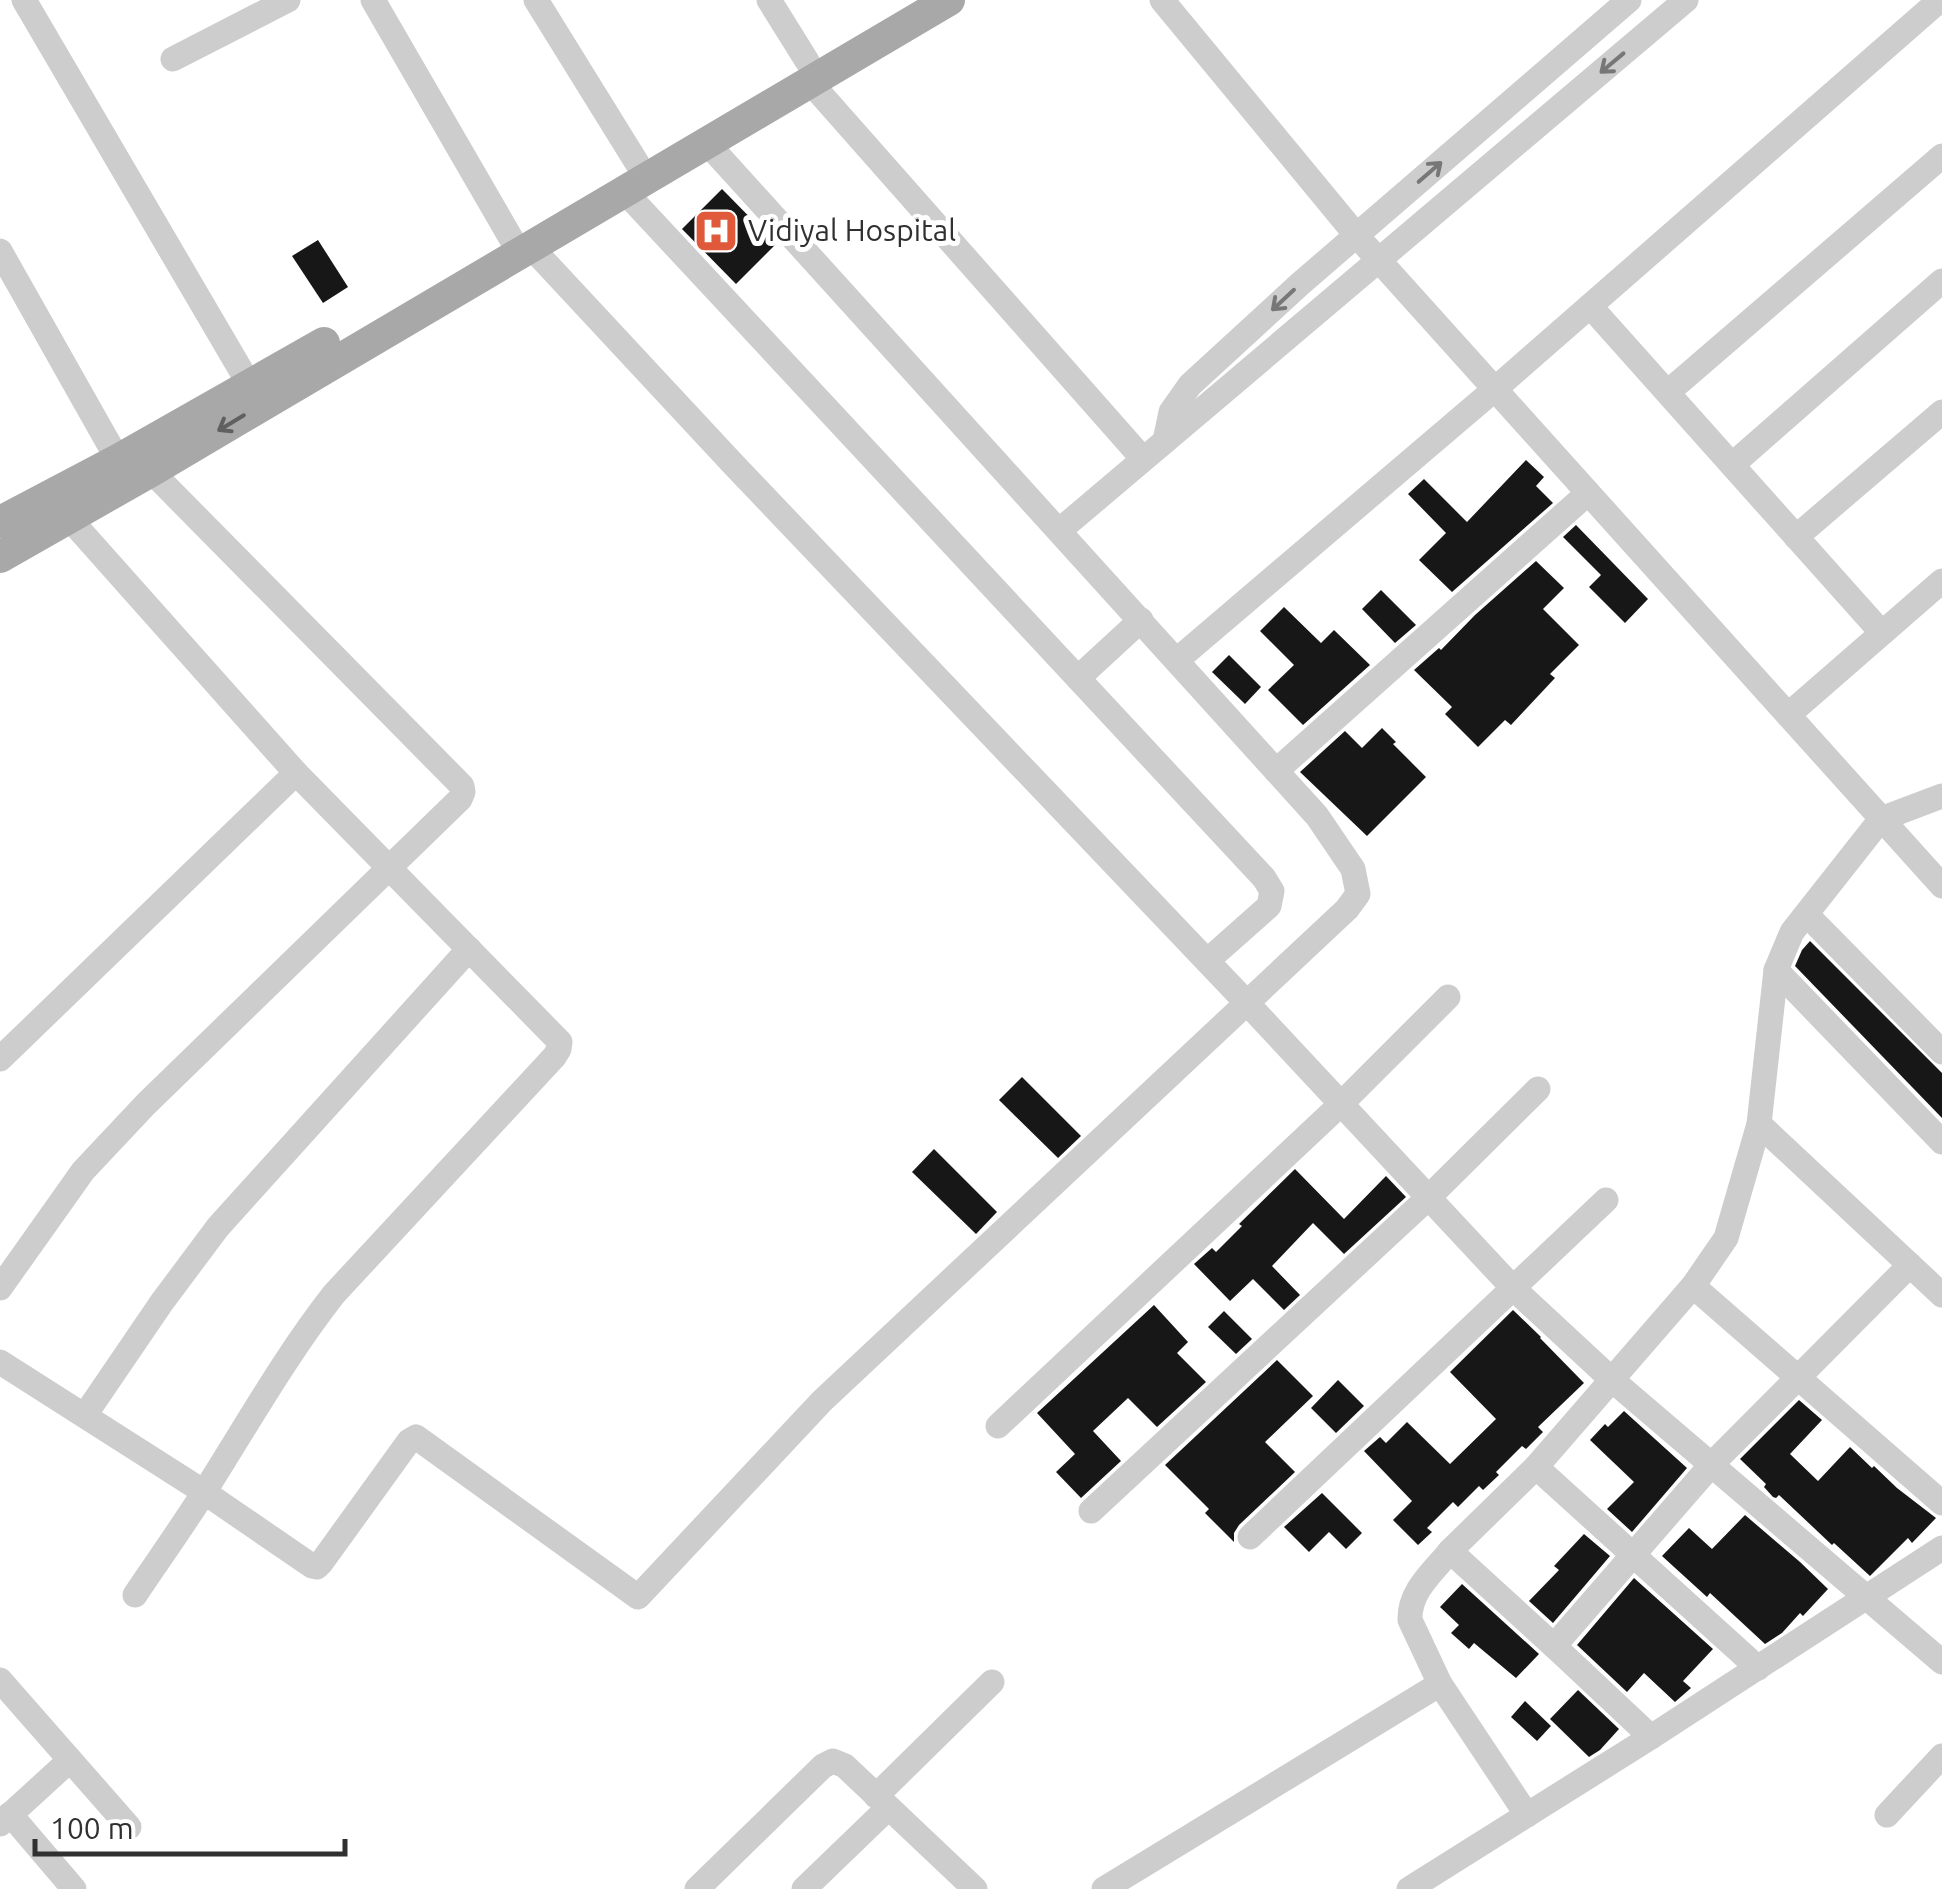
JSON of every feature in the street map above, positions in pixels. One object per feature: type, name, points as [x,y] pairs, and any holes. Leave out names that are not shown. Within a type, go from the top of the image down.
[{"type":"main road","points":[[631,178],[708,143],[907,0]]},
{"type":"main road","points":[[0,557],[151,470],[808,72],[948,0]]},
{"type":"main road","points":[[0,522],[249,384],[521,243]]},
{"type":"street","points":[[24,0],[249,384]]},
{"type":"street","points":[[173,59],[288,0]]},
{"type":"street","points":[[374,0],[521,243],[1247,1002],[1513,1288],[1610,1379],[1942,1662]]},
{"type":"street","points":[[536,0],[631,178],[1078,678],[1264,878],[1272,891],[1269,906],[1207,961]]},
{"type":"street","points":[[769,0],[808,72],[1143,459]]},
{"type":"street","points":[[1162,0],[1378,260],[1942,886]]},
{"type":"street","points":[[1165,441],[1170,412],[1190,385],[1300,284],[1629,0]]},
{"type":"street","points":[[1060,530],[1686,0]]},
{"type":"street","points":[[1177,660],[1940,4]]},
{"type":"street","points":[[0,1362],[317,1568],[409,1441],[416,1437],[638,1597],[822,1401],[1346,910],[1358,894],[1353,868],[1316,816],[708,143]]},
{"type":"street","points":[[1668,392],[1942,156]]},
{"type":"street","points":[[0,250],[118,460]]},
{"type":"street","points":[[1732,465],[1942,281]]},
{"type":"street","points":[[1590,306],[1882,633]]},
{"type":"street","points":[[1796,536],[1942,412]]},
{"type":"street","points":[[0,1288],[84,1171],[146,1104],[463,792],[462,786],[151,470]]},
{"type":"street","points":[[1276,771],[1588,493]]},
{"type":"street","points":[[68,518],[296,773],[560,1042],[554,1057],[334,1294],[299,1341],[135,1595]]},
{"type":"street","points":[[1788,715],[1942,581]]},
{"type":"street","points":[[1078,678],[1141,620]]},
{"type":"street","points":[[0,1059],[296,773]]},
{"type":"street","points":[[1527,1815],[1440,1684],[1410,1620],[1413,1596],[1450,1551],[1536,1468],[1693,1286],[1726,1238],[1759,1124],[1776,970],[1792,932],[1882,819],[1942,796]]},
{"type":"street","points":[[1807,915],[1942,1052]]},
{"type":"street","points":[[85,1415],[218,1227],[470,950]]},
{"type":"street","points":[[1776,970],[1942,1142]]},
{"type":"street","points":[[998,1426],[1341,1104],[1448,997]]},
{"type":"street","points":[[1091,1510],[1428,1197],[1538,1089]]},
{"type":"street","points":[[1759,1124],[1942,1294]]},
{"type":"street","points":[[1250,1537],[1606,1200]]},
{"type":"street","points":[[1554,1646],[1712,1464],[1910,1265]]},
{"type":"street","points":[[1693,1286],[1942,1503]]},
{"type":"street","points":[[1536,1468],[1758,1668]]},
{"type":"street","points":[[1410,1889],[1942,1548]]},
{"type":"street","points":[[1450,1551],[1651,1737]]},
{"type":"street","points":[[0,1680],[129,1828]]},
{"type":"street","points":[[804,1889],[992,1682]]},
{"type":"street","points":[[1104,1889],[1440,1684]]},
{"type":"street","points":[[1887,1816],[1942,1756]]},
{"type":"street","points":[[70,1760],[5,1819],[74,1889]]},
{"type":"street","points":[[697,1889],[823,1766],[833,1762],[845,1766],[975,1889]]},
{"type":"building","points":[[722,189],[776,244],[736,284],[682,229]]},
{"type":"building","points":[[318,240],[348,287],[323,303],[292,256]]},
{"type":"building","points":[[1526,460],[1544,477],[1536,486],[1553,503],[1452,592],[1419,560],[1446,533],[1408,494],[1424,479],[1467,522]]},
{"type":"building","points":[[1576,525],[1648,599],[1625,623],[1589,587],[1601,575],[1563,537]]},
{"type":"building","points":[[1536,561],[1564,588],[1543,609],[1579,645],[1550,674],[1555,678],[1511,725],[1505,720],[1478,747],[1445,714],[1452,707],[1414,670],[1441,650]]},
{"type":"building","points":[[1381,590],[1416,625],[1395,643],[1362,609]]},
{"type":"building","points":[[1284,607],[1321,643],[1334,630],[1370,665],[1303,725],[1268,690],[1294,665],[1260,631]]},
{"type":"building","points":[[1229,655],[1261,687],[1245,704],[1212,672]]},
{"type":"building","points":[[1382,728],[1426,777],[1367,836],[1300,772],[1345,731],[1362,748]]},
{"type":"building","points":[[1810,941],[1942,1073],[1942,1118],[1795,966]]},
{"type":"building","points":[[1022,1077],[1081,1136],[1058,1158],[999,1100]]},
{"type":"building","points":[[934,1149],[997,1212],[976,1234],[912,1172]]},
{"type":"building","points":[[1295,1169],[1344,1219],[1386,1176],[1406,1197],[1344,1254],[1313,1223],[1272,1266],[1300,1295],[1284,1310],[1253,1279],[1230,1301],[1194,1264],[1212,1248],[1216,1252]]},
{"type":"building","points":[[1154,1305],[1188,1342],[1177,1353],[1206,1382],[1157,1427],[1128,1398],[1093,1431],[1121,1461],[1081,1498],[1056,1472],[1075,1454],[1037,1413]]},
{"type":"building","points":[[1513,1310],[1584,1383],[1538,1427],[1543,1432],[1526,1449],[1522,1446],[1483,1490],[1479,1486],[1458,1507],[1453,1502],[1427,1528],[1432,1532],[1418,1545],[1393,1520],[1412,1501],[1364,1451],[1380,1437],[1386,1443],[1407,1422],[1450,1464],[1496,1419],[1450,1372]]},
{"type":"building","points":[[1224,1311],[1252,1339],[1236,1354],[1208,1327]]},
{"type":"building","points":[[1277,1360],[1313,1396],[1265,1442],[1295,1472],[1239,1525],[1234,1542],[1205,1513],[1209,1509],[1165,1465]]},
{"type":"building","points":[[1338,1380],[1364,1406],[1336,1433],[1311,1408]]},
{"type":"building","points":[[1799,1400],[1822,1420],[1790,1454],[1818,1481],[1850,1447],[1936,1518],[1912,1543],[1908,1538],[1870,1576],[1779,1495],[1773,1497],[1764,1487],[1766,1484],[1740,1459]]},
{"type":"building","points":[[1624,1411],[1687,1468],[1632,1532],[1607,1509],[1634,1482],[1590,1440]]},
{"type":"building","points":[[1322,1493],[1362,1533],[1346,1549],[1329,1532],[1309,1552],[1284,1527]]},
{"type":"building","points":[[1745,1515],[1828,1589],[1803,1616],[1800,1613],[1782,1633],[1765,1644],[1710,1593],[1707,1597],[1662,1556],[1689,1528],[1712,1549]]},
{"type":"building","points":[[1584,1534],[1610,1556],[1553,1623],[1529,1601],[1559,1570],[1554,1566]]},
{"type":"building","points":[[1634,1578],[1713,1649],[1683,1681],[1691,1688],[1675,1702],[1644,1673],[1627,1692],[1577,1645]]},
{"type":"building","points":[[1462,1584],[1539,1654],[1516,1678],[1474,1643],[1469,1649],[1451,1633],[1459,1625],[1440,1607]]},
{"type":"building","points":[[1578,1690],[1619,1729],[1589,1757],[1550,1719]]},
{"type":"building","points":[[1525,1701],[1551,1726],[1537,1741],[1511,1717]]},
{"type":"place","name":"Vidiyal Hospital","points":[[716,231]]}]
